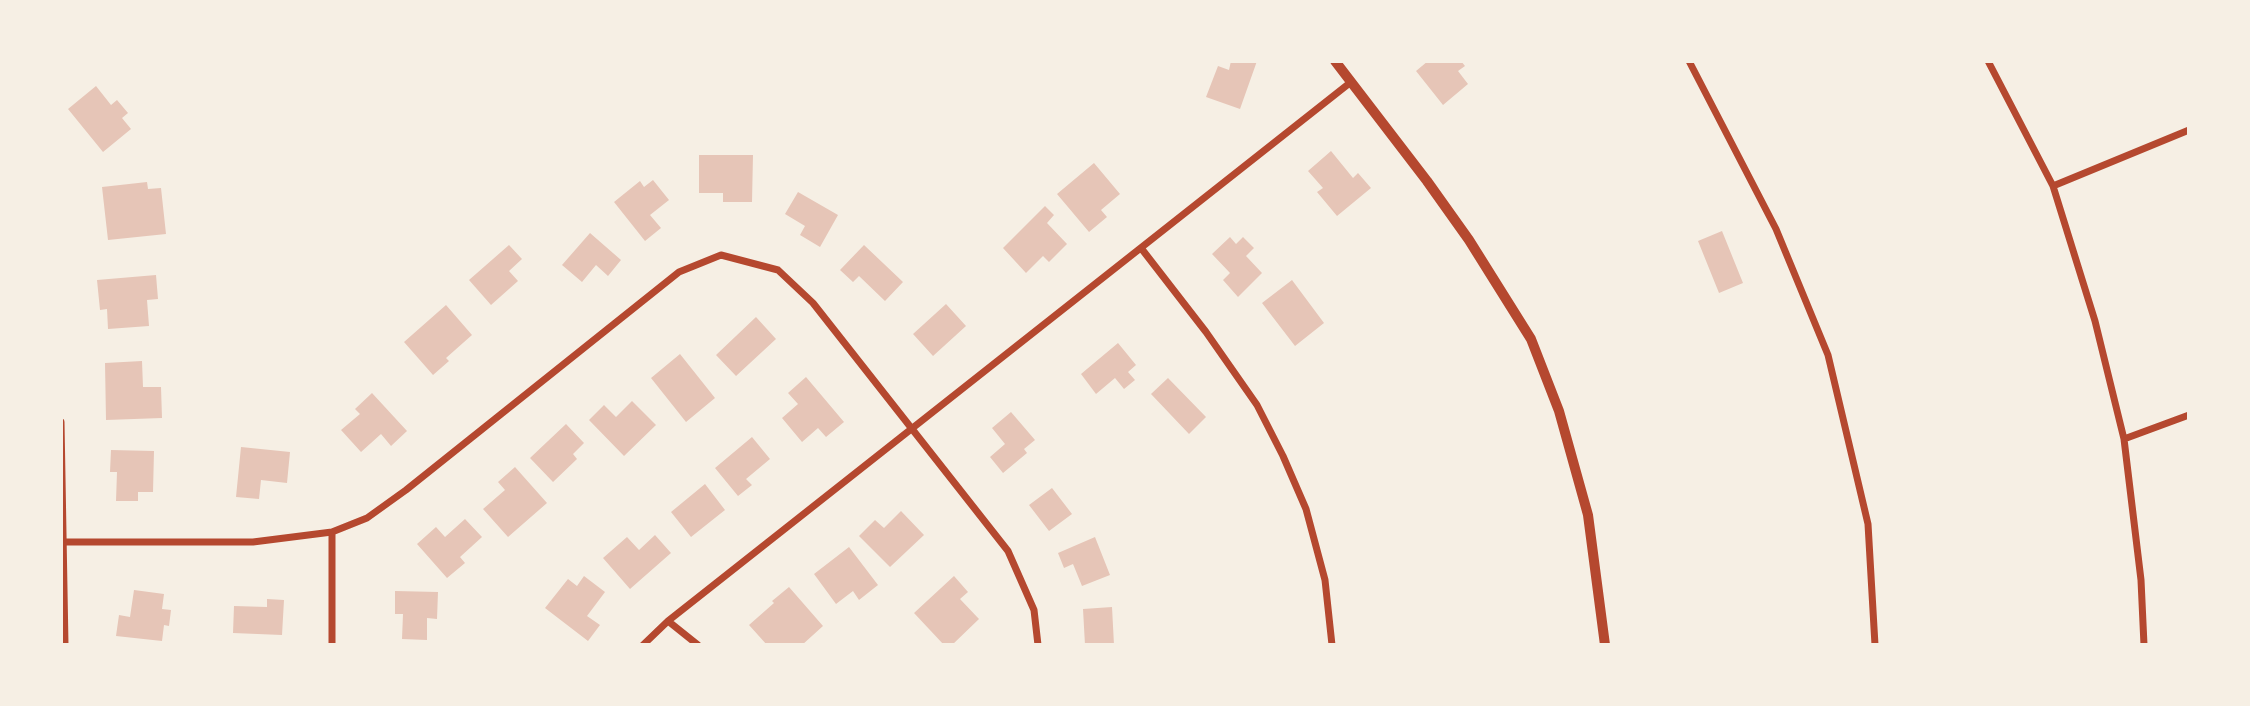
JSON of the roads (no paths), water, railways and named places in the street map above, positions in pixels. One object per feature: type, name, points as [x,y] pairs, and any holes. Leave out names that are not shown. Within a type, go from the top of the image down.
[{"type":"street","points":[[1335,61],[1469,240],[1531,339],[1559,411],[1588,515],[1605,645]]},
{"type":"street","points":[[1689,61],[1776,229],[1828,355],[1868,524],[1875,645]]},
{"type":"street","points":[[1989,61],[2053,186],[2095,321],[2124,439],[2141,580],[2144,645]]},
{"type":"street","points":[[643,645],[668,621],[1351,82]]},
{"type":"street","points":[[2053,186],[2189,130]]},
{"type":"street","points":[[1141,248],[1206,332],[1257,405],[1283,456],[1306,509],[1325,580],[1332,645]]},
{"type":"street","points":[[63,542],[253,542],[332,532],[367,518],[406,490],[679,272],[721,255],[778,270],[813,303],[1008,551],[1034,610],[1038,645]]},
{"type":"street","points":[[2124,439],[2189,415]]},
{"type":"street","points":[[61,422],[65,645]]},
{"type":"street","points":[[332,532],[332,645]]},
{"type":"street","points":[[668,621],[698,645]]}]
